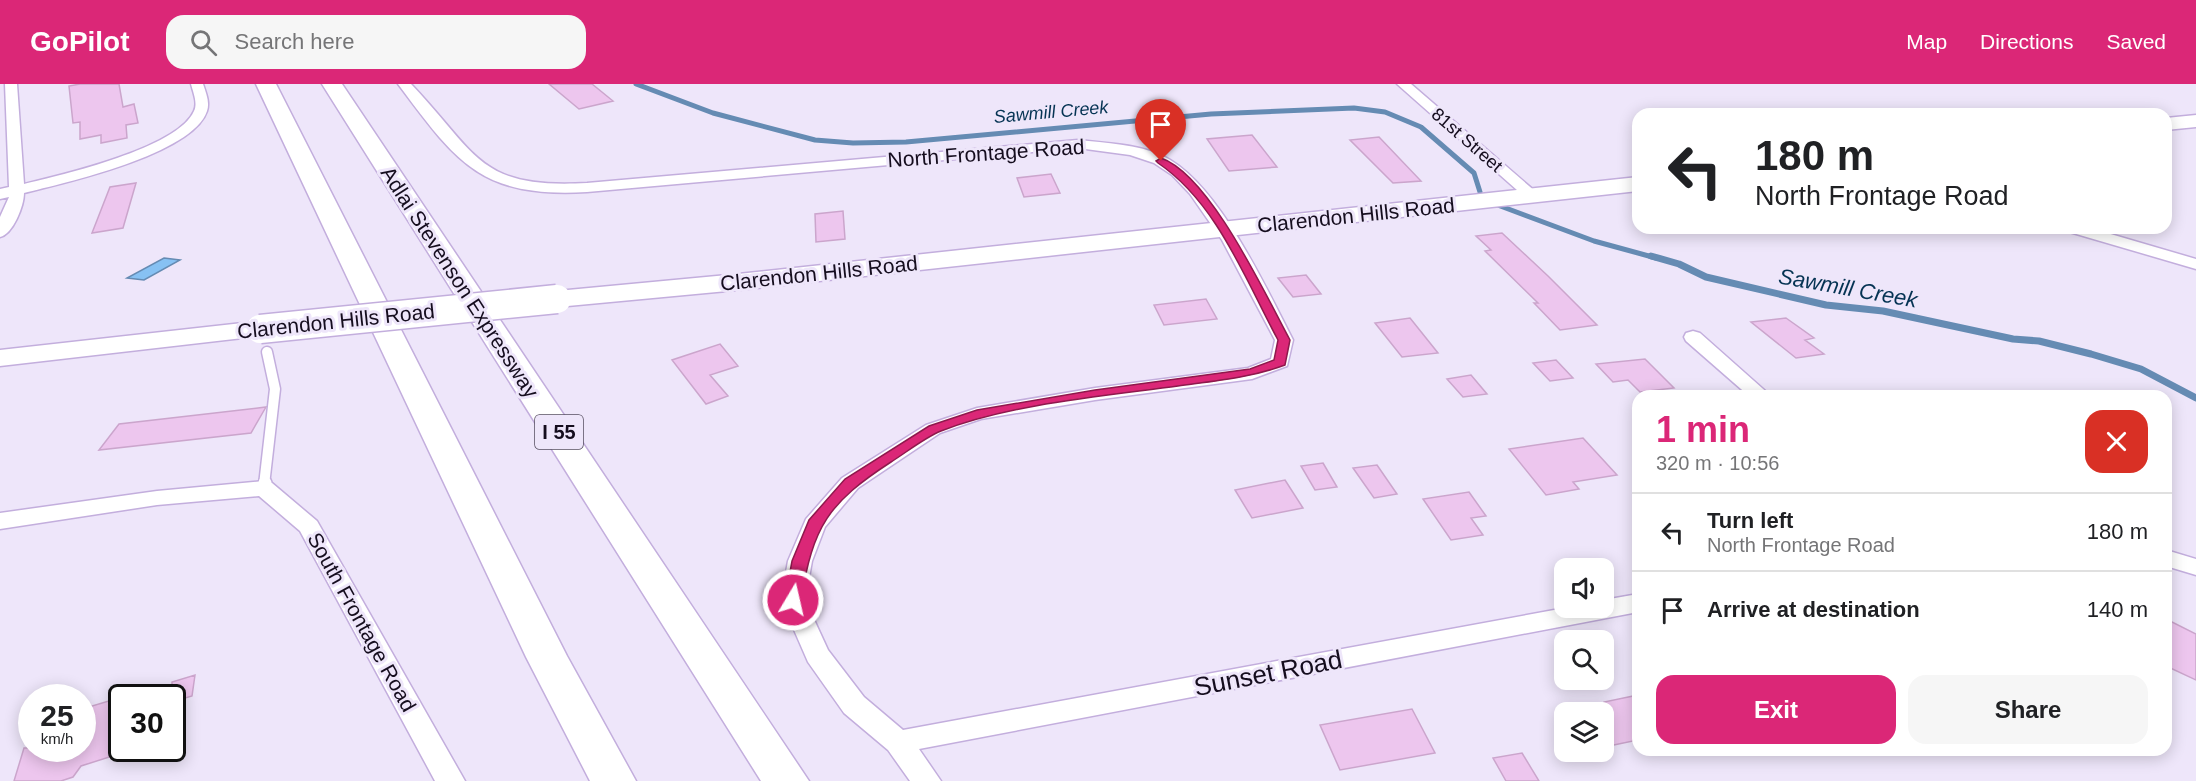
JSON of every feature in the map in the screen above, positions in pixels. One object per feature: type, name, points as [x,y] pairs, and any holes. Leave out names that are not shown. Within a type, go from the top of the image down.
[{"type":"highway","points":[[266,84],[547,657],[613,781]]},
{"type":"highway","name":"Adlai Stevenson Expressway","points":[[332,84],[786,781]]},
{"type":"street","points":[[0,232],[16,202],[17,190],[11,84]]},
{"type":"street","points":[[0,194],[126,159],[163,143],[186,128],[199,115],[203,103],[196,84]]},
{"type":"street","name":"North Frontage Road","points":[[404,84],[479,167],[506,180],[524,185],[568,187],[623,184],[1078,144],[1123,148],[1161,161],[1183,176],[1224,229],[1284,340],[1280,362],[1252,373],[1095,394],[977,414],[933,429],[850,483],[814,524],[800,561],[793,600],[817,655],[854,705],[898,742],[926,781]]},
{"type":"street","name":"81st Street","points":[[1403,84],[1531,195]]},
{"type":"street","points":[[2172,123],[2196,121]]},
{"type":"street","name":"Clarendon Hills Road","points":[[0,358],[264,341],[557,298],[1224,229],[1632,184]]},
{"type":"street","points":[[2093,234],[2196,264]]},
{"type":"street","points":[[1693,337],[1754,390]]},
{"type":"street","points":[[0,521],[157,498],[264,488]]},
{"type":"street","name":"South Frontage Road","points":[[264,488],[309,526],[450,781]]},
{"type":"street","points":[[2172,560],[2196,567]]},
{"type":"street","name":"Sunset Road","points":[[898,742],[1632,604]]},
{"type":"lane","points":[[264,341],[275,389],[264,488]]},
{"type":"water","points":[[164,258],[180,260],[144,280],[127,278]]},
{"type":"building","points":[[119,84],[123,107],[134,104],[138,123],[126,125],[127,138],[101,143],[101,135],[80,139],[80,122],[73,123],[69,86]]},
{"type":"building","points":[[549,84],[592,84],[613,101],[579,109]]},
{"type":"building","points":[[1252,135],[1277,167],[1229,171],[1207,139]]},
{"type":"building","points":[[1379,137],[1421,181],[1393,183],[1350,140]]},
{"type":"building","points":[[1051,174],[1060,193],[1024,197],[1017,178]]},
{"type":"building","points":[[136,183],[123,228],[92,233],[110,187]]},
{"type":"building","points":[[843,211],[845,239],[816,242],[815,214]]},
{"type":"building","points":[[1502,233],[1597,325],[1560,330],[1534,303],[1538,303],[1485,251],[1491,250],[1476,236]]},
{"type":"building","points":[[1306,275],[1321,294],[1293,297],[1278,278]]},
{"type":"building","points":[[1206,299],[1217,319],[1164,325],[1154,305]]},
{"type":"building","points":[[1410,318],[1438,353],[1402,357],[1375,323]]},
{"type":"building","points":[[1786,318],[1814,338],[1805,340],[1824,354],[1796,358],[1751,322]]},
{"type":"building","points":[[720,344],[738,366],[710,375],[728,396],[706,404],[672,360]]},
{"type":"building","points":[[1645,359],[1674,388],[1638,390],[1628,380],[1613,382],[1596,364]]},
{"type":"building","points":[[1556,360],[1573,378],[1550,381],[1533,363]]},
{"type":"building","points":[[1471,375],[1487,394],[1463,397],[1447,379]]},
{"type":"building","points":[[266,407],[251,433],[99,450],[119,424]]},
{"type":"building","points":[[1583,438],[1617,475],[1573,482],[1579,489],[1546,495],[1509,449]]},
{"type":"building","points":[[1323,463],[1337,487],[1315,490],[1301,466]]},
{"type":"building","points":[[1377,465],[1397,494],[1374,498],[1353,468]]},
{"type":"building","points":[[1285,480],[1303,508],[1252,518],[1235,490]]},
{"type":"building","points":[[1469,492],[1486,516],[1471,518],[1483,535],[1451,540],[1423,499]]},
{"type":"building","points":[[2172,622],[2196,634],[2196,680],[2172,669]]},
{"type":"building","points":[[195,675],[192,696],[186,698],[186,684],[172,684],[172,682]]},
{"type":"building","points":[[1632,696],[1632,741],[1614,745],[1614,702],[1604,702]]},
{"type":"building","points":[[108,701],[108,757],[96,761],[96,705]]},
{"type":"building","points":[[1412,709],[1435,753],[1340,770],[1320,725]]},
{"type":"building","points":[[1522,753],[1539,781],[1506,781],[1493,758]]},
{"type":"building","points":[[20,762],[94,762],[81,766],[73,777],[61,781],[14,781]]},
{"type":"waterway","name":"Sawmill Creek","points":[[636,84],[713,113],[815,140],[853,143],[906,142],[1211,114],[1354,108],[1385,112],[1421,127],[1474,173],[1480,192]]},
{"type":"waterway","name":"Sawmill Creek","points":[[1495,204],[1594,241],[1656,258]]},
{"type":"waterway","name":"Sawmill Creek","points":[[1651,256],[1679,264],[1706,277],[1826,305],[1883,311],[2013,339],[2039,341],[2091,354],[2141,369],[2196,398]]},
{"type":"route","points":[[793,600],[800,561],[814,524],[850,483],[896,450],[933,429],[977,414],[1095,394],[1252,373],[1280,362],[1284,340],[1224,229],[1183,176],[1161,161]]}]
